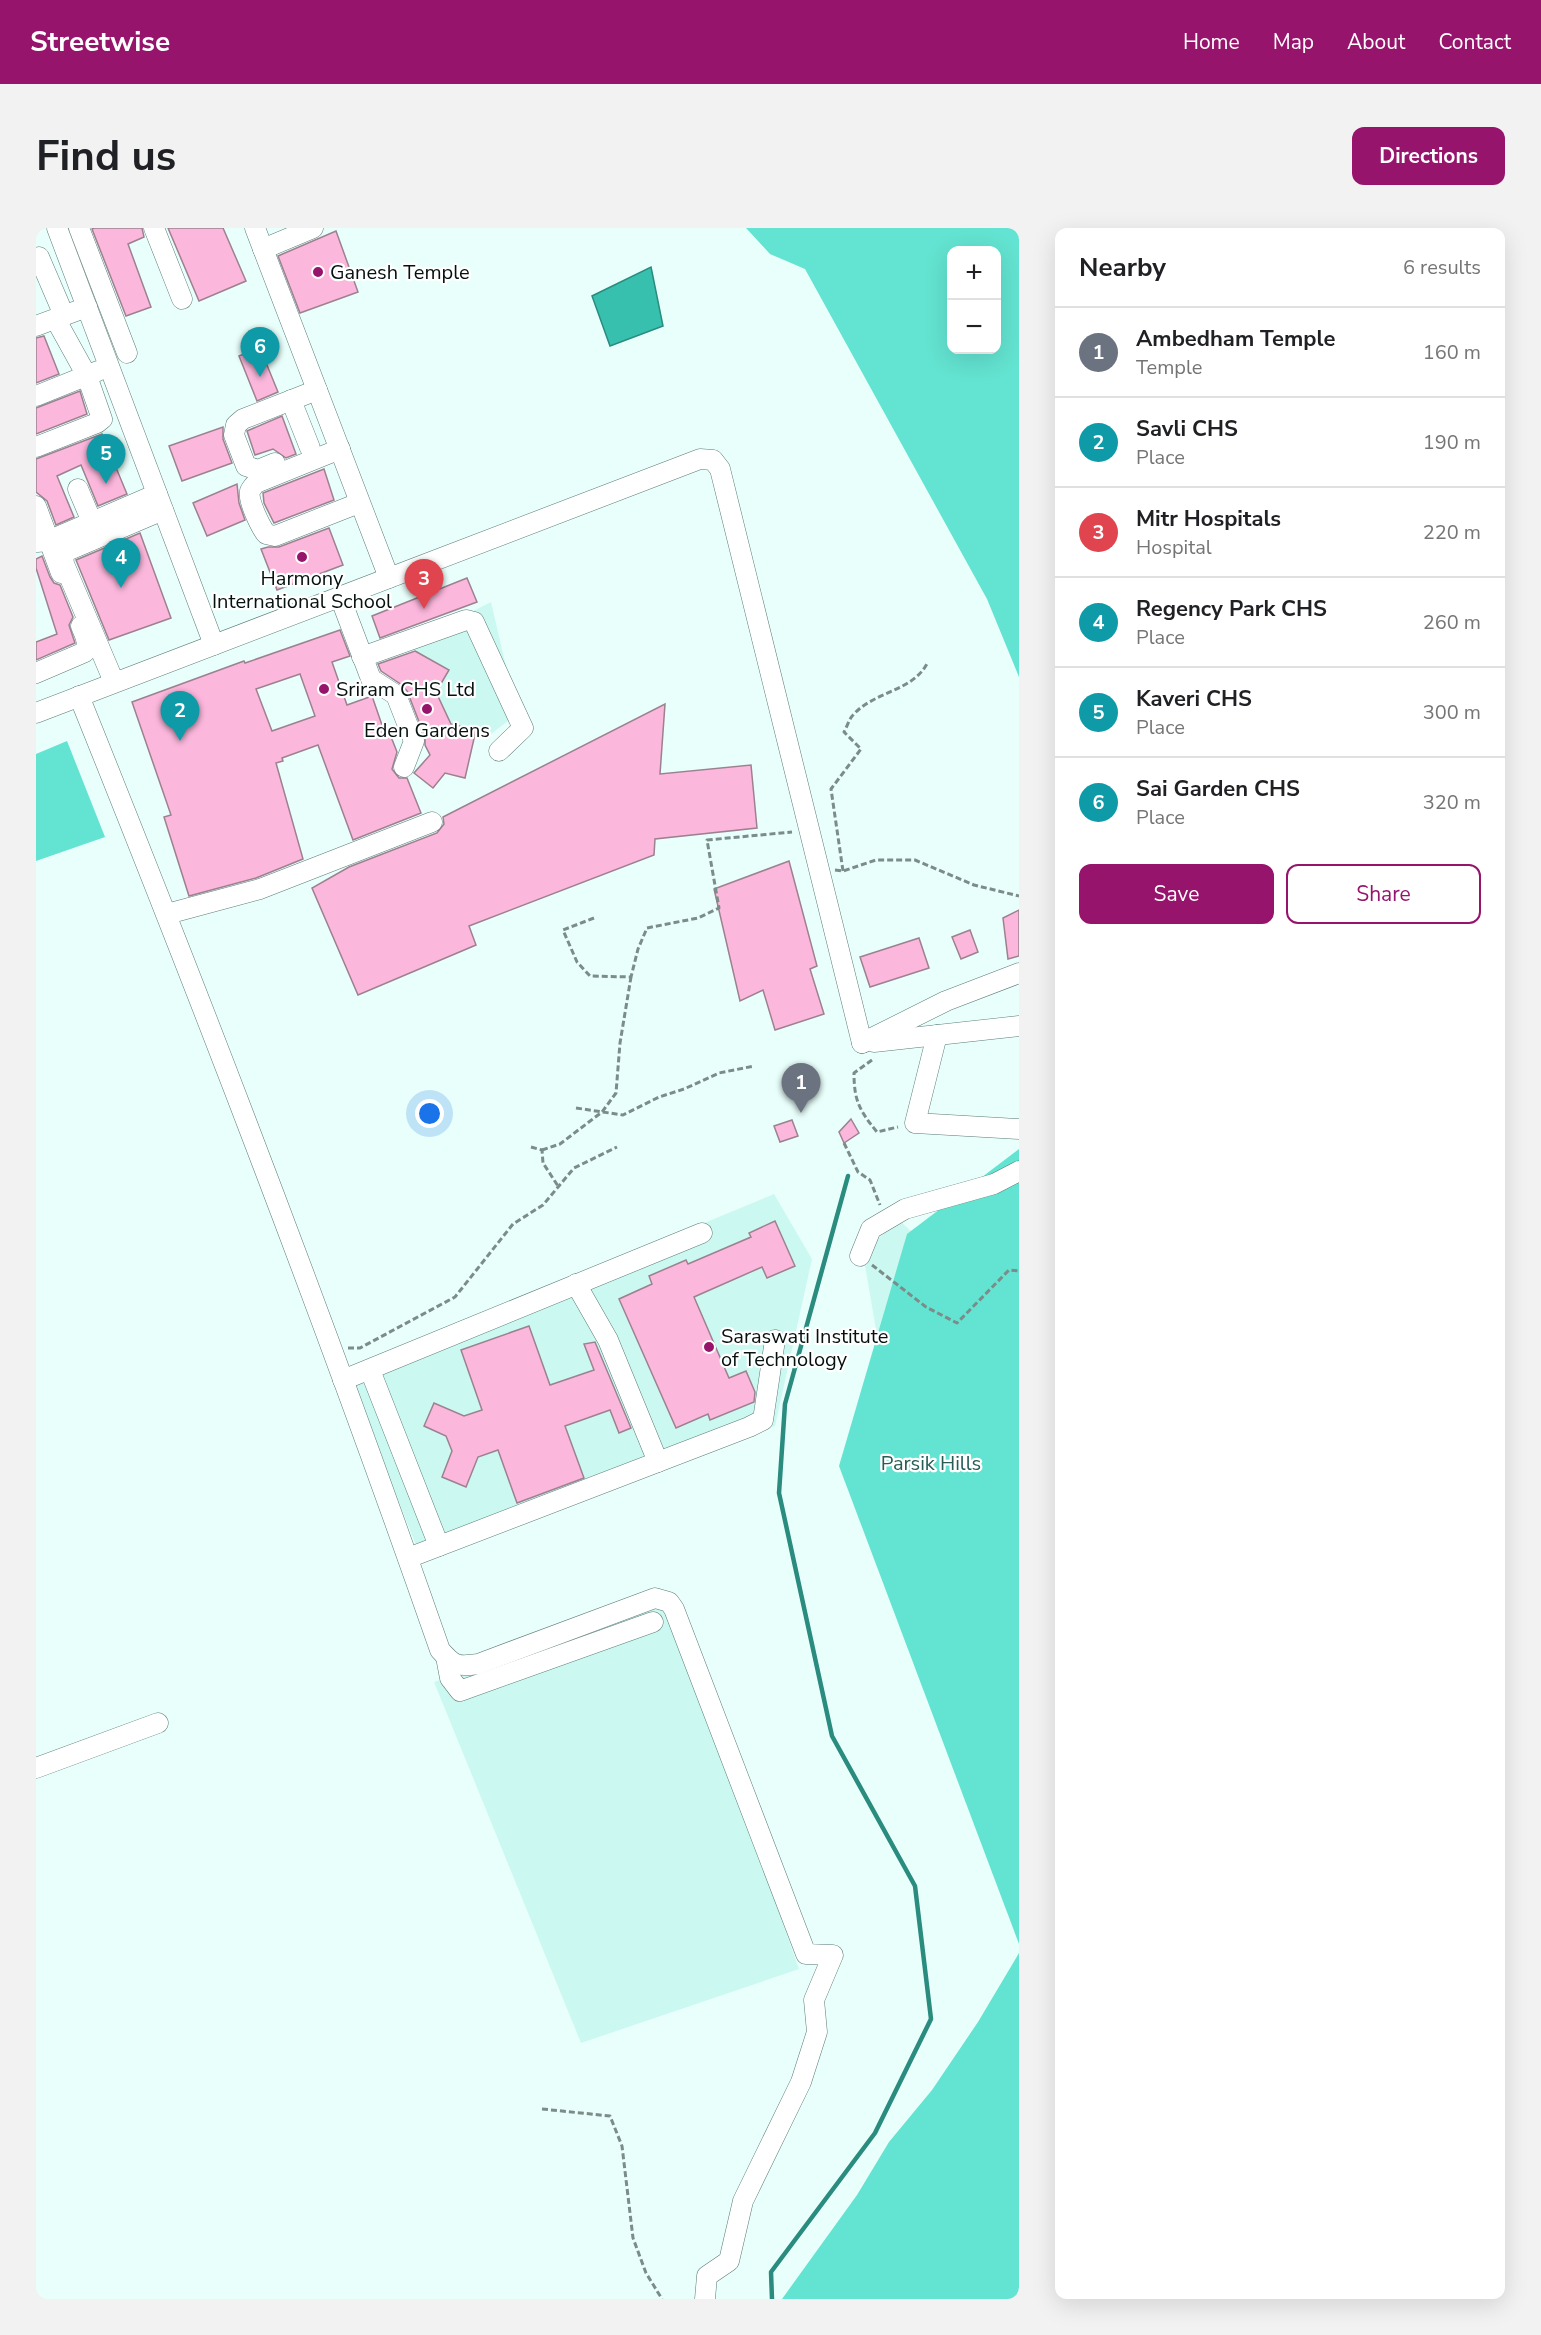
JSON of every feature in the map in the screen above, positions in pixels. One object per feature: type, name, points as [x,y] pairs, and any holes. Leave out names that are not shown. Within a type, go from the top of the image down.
[{"type":"street","points":[[57,228],[214,645]]},
{"type":"street","points":[[79,228],[127,353]]},
{"type":"street","points":[[154,228],[182,299]]},
{"type":"street","points":[[255,228],[389,578]]},
{"type":"street","points":[[263,249],[313,228]]},
{"type":"street","points":[[36,447],[98,423],[102,419],[87,376],[58,313],[38,258],[64,247]]},
{"type":"street","points":[[36,326],[58,313],[85,302]]},
{"type":"street","points":[[36,316],[58,313]]},
{"type":"street","points":[[36,396],[109,367]]},
{"type":"street","points":[[317,390],[243,419],[236,425],[234,435],[246,466],[258,470],[310,448],[337,443]]},
{"type":"street","points":[[291,400],[310,448]]},
{"type":"street","points":[[337,443],[256,483],[250,490],[250,498],[261,527],[266,534],[274,536],[359,502]]},
{"type":"street","points":[[36,713],[700,459],[712,460],[720,469],[862,1043]]},
{"type":"street","points":[[78,489],[92,522]]},
{"type":"street","points":[[42,542],[92,522],[160,502]]},
{"type":"street","points":[[114,682],[64,564],[63,555],[160,502]]},
{"type":"street","points":[[36,506],[42,542],[87,639],[85,652],[36,673]]},
{"type":"street","points":[[340,597],[371,679],[396,695],[414,741],[404,767]]},
{"type":"street","points":[[362,657],[466,620],[474,622],[523,728],[499,751]]},
{"type":"street","points":[[79,696],[167,914],[343,1380],[440,1650],[451,1662],[462,1666],[478,1664],[655,1598],[669,1602],[674,1609],[806,1954],[833,1955],[814,2000],[818,2032],[801,2082],[743,2200],[729,2261],[707,2276],[705,2299]]},
{"type":"street","points":[[167,914],[260,889],[432,822]]},
{"type":"street","points":[[862,1043],[946,1001],[1019,973]]},
{"type":"street","points":[[862,1043],[1019,1026]]},
{"type":"street","points":[[937,1035],[915,1123],[1019,1129]]},
{"type":"street","points":[[860,1256],[871,1229],[905,1209],[994,1184],[1019,1171]]},
{"type":"street","points":[[343,1380],[702,1233]]},
{"type":"street","points":[[576,1284],[608,1340],[658,1462]]},
{"type":"street","points":[[408,1558],[763,1420],[776,1340]]},
{"type":"street","points":[[370,1370],[439,1546]]},
{"type":"street","points":[[446,1657],[450,1678],[460,1691],[652,1622]]},
{"type":"street","points":[[36,1768],[158,1723]]},
{"type":"path","points":[[843,871],[831,789],[861,749],[844,732],[852,716],[871,702],[904,686],[923,672],[928,662]]},
{"type":"path","points":[[531,1147],[542,1150],[560,1144],[602,1112],[616,1093],[620,1043],[631,976],[638,949],[647,928],[698,918],[718,908],[707,840],[809,831]]},
{"type":"path","points":[[819,868],[843,871],[876,860],[915,860],[974,885],[1019,896]]},
{"type":"path","points":[[594,918],[563,930],[577,962],[590,976],[631,976]]},
{"type":"path","points":[[882,1056],[871,1060],[854,1072],[854,1097],[877,1132],[915,1123]]},
{"type":"path","points":[[576,1108],[623,1115],[659,1097],[684,1089],[719,1073],[754,1066]]},
{"type":"path","points":[[844,1143],[858,1172],[870,1180],[885,1221]]},
{"type":"path","points":[[331,1348],[360,1348],[455,1297],[513,1224],[543,1205],[574,1168],[617,1147]]},
{"type":"path","points":[[542,1150],[543,1162],[558,1186]]},
{"type":"path","points":[[860,1256],[926,1307],[957,1323],[1009,1270],[1019,1270]]},
{"type":"path","points":[[542,2109],[610,2116],[622,2146],[633,2238],[646,2273],[662,2299]]},
{"type":"shaded area","points":[[651,267],[663,326],[610,346],[592,296]]},
{"type":"shaded area","points":[[491,602],[517,714],[491,734],[451,724],[436,692],[449,670],[405,645]]},
{"type":"shaded area","points":[[774,1194],[812,1259],[775,1426],[669,1462],[421,1558],[347,1371]]},
{"type":"shaded area","points":[[898,1219],[947,1265],[878,1341],[863,1254]]},
{"type":"shaded area","points":[[669,1602],[799,1969],[581,2043],[434,1682]]},
{"type":"green space","points":[[746,228],[1019,228],[1019,677],[987,599],[805,269],[770,254]]},
{"type":"green space","points":[[67,741],[105,837],[36,861],[36,754]]},
{"type":"green space","name":"Parsik Hills","points":[[1019,1149],[1019,1944],[839,1466],[907,1234]]},
{"type":"green space","points":[[1019,1953],[1019,2299],[782,2299],[857,2195],[889,2142],[932,2090],[978,2022]]},
{"type":"building","points":[[142,228],[144,237],[128,244],[151,307],[126,316],[92,229]]},
{"type":"building","points":[[168,228],[223,228],[246,281],[199,301]]},
{"type":"building","name":"Ganesh Temple","points":[[336,231],[358,292],[300,313],[278,256]]},
{"type":"building","points":[[44,336],[59,374],[36,383],[36,338]]},
{"type":"building","points":[[260,348],[278,392],[257,401],[239,356]]},
{"type":"building","points":[[80,391],[87,414],[36,434],[36,408]]},
{"type":"building","points":[[282,416],[296,454],[286,458],[273,449],[255,455],[247,431]]},
{"type":"building","points":[[223,427],[223,439],[232,463],[182,481],[169,446]]},
{"type":"building","points":[[102,434],[127,494],[98,506],[81,465],[57,476],[74,517],[56,525],[47,501],[36,492],[36,459]]},
{"type":"building","points":[[324,469],[334,500],[274,523],[264,503],[263,493]]},
{"type":"building","points":[[237,484],[239,503],[245,520],[207,536],[193,503]]},
{"type":"building","name":"Harmony International School","points":[[329,528],[343,565],[277,590],[261,549],[279,547]]},
{"type":"building","points":[[140,533],[171,618],[109,640],[76,560]]},
{"type":"building","points":[[42,556],[50,577],[54,583],[60,585],[73,617],[69,625],[75,643],[36,660],[36,642],[57,634],[36,568],[36,559]]},
{"type":"building","points":[[467,578],[477,602],[380,638],[372,616]]},
{"type":"building","points":[[340,630],[350,656],[332,662],[347,705],[372,696],[382,725],[386,724],[397,752],[392,769],[399,778],[407,778],[421,813],[353,840],[318,745],[282,758],[283,761],[276,763],[303,859],[256,878],[189,896],[164,817],[171,815],[132,702],[244,661],[245,663]],"holes":[[[300,674],[315,716],[272,731],[256,689]]]},
{"type":"building","name":"Eden Gardens","points":[[415,651],[449,670],[436,692],[451,724],[476,730],[465,778],[445,773],[433,788],[414,773],[430,755],[407,691],[381,671],[378,664]]},
{"type":"building","points":[[665,704],[660,774],[751,765],[757,828],[655,839],[654,855],[469,926],[476,945],[358,995],[312,888],[349,867],[437,833],[444,824],[443,817]]},
{"type":"building","points":[[789,861],[817,966],[810,969],[824,1014],[775,1030],[763,990],[740,1001],[714,889]]},
{"type":"building","points":[[1019,910],[1019,956],[1008,959],[1003,918]]},
{"type":"building","points":[[970,930],[978,952],[961,959],[952,937]]},
{"type":"building","points":[[919,938],[929,968],[870,987],[860,957]]},
{"type":"building","points":[[851,1119],[859,1133],[844,1143],[839,1132]]},
{"type":"building","points":[[792,1120],[798,1136],[780,1142],[774,1126]]},
{"type":"building","points":[[775,1221],[795,1266],[767,1278],[762,1267],[694,1297],[729,1378],[746,1371],[755,1392],[754,1402],[710,1420],[708,1414],[676,1428],[619,1299],[652,1284],[649,1276],[686,1260],[688,1264],[751,1237],[749,1233]]},
{"type":"building","points":[[529,1326],[550,1385],[594,1370],[584,1344],[595,1342],[631,1428],[619,1433],[610,1410],[565,1426],[584,1478],[517,1503],[498,1450],[478,1457],[466,1487],[442,1477],[452,1451],[446,1436],[424,1426],[434,1403],[464,1416],[482,1410],[461,1350]]},
{"type":"waterway","points":[[772,2299],[771,2272],[875,2133],[931,2019],[915,1886],[832,1736],[779,1493],[785,1404],[848,1176]]},
{"type":"place","name":"Ganesh Temple","points":[[318,272]]},
{"type":"place","name":"Sai Garden CHS","points":[[260,377]]},
{"type":"place","name":"Kaveri CHS","points":[[106,484]]},
{"type":"place","name":"Harmony International School","points":[[302,557]]},
{"type":"place","name":"Regency Park CHS","points":[[121,588]]},
{"type":"place","name":"Mitr Hospitals","points":[[424,609]]},
{"type":"place","name":"Sriram CHS Ltd","points":[[324,689]]},
{"type":"place","name":"Eden Gardens","points":[[427,709]]},
{"type":"place","name":"Savli CHS","points":[[180,741]]},
{"type":"place","name":"Ambedham Temple","points":[[801,1113]]},
{"type":"place","name":"Saraswati Institute of Technology","points":[[709,1347]]}]
